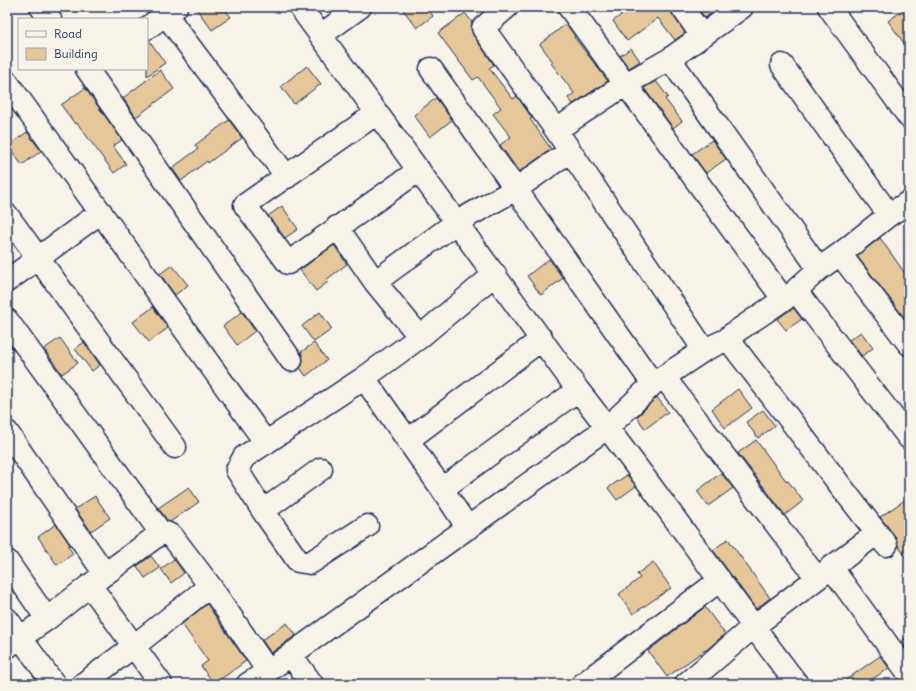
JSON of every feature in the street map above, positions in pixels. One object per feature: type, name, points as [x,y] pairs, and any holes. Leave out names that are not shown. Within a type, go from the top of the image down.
[{"type":"street","points":[[41,7],[49,18]]},
{"type":"street","points":[[300,7],[578,390],[608,427],[753,627],[797,684]]},
{"type":"street","points":[[321,35],[360,7]]},
{"type":"street","points":[[508,7],[483,28],[556,130],[704,350]]},
{"type":"street","points":[[569,7],[626,84],[790,295],[909,438]]},
{"type":"street","points":[[682,7],[702,36]]},
{"type":"street","points":[[556,130],[626,84],[670,59],[742,7]]},
{"type":"street","points":[[829,7],[909,116]]},
{"type":"street","points":[[148,27],[167,10],[287,177]]},
{"type":"street","points":[[670,59],[819,269]]},
{"type":"street","points":[[782,65],[889,215]]},
{"type":"street","points":[[431,69],[516,189],[658,381],[909,674]]},
{"type":"street","points":[[89,70],[291,360]]},
{"type":"street","points":[[7,82],[266,443]]},
{"type":"street","points":[[377,113],[245,205],[288,263],[419,170]]},
{"type":"street","points":[[376,282],[457,222],[516,189],[570,151]]},
{"type":"street","points":[[248,684],[291,655],[608,427],[658,381],[704,350],[728,339],[731,335],[790,295],[819,269],[889,215],[909,202]]},
{"type":"street","points":[[7,280],[101,212]]},
{"type":"street","points":[[7,215],[175,447]]},
{"type":"street","points":[[337,228],[376,282],[420,337]]},
{"type":"street","points":[[840,254],[909,344]]},
{"type":"street","points":[[367,526],[310,563],[298,561],[263,511],[237,470],[244,457],[364,378],[420,337],[495,274]]},
{"type":"street","points":[[7,320],[161,533]]},
{"type":"street","points":[[408,440],[542,339]]},
{"type":"street","points":[[686,684],[753,627],[824,573],[881,539],[728,339]]},
{"type":"street","points":[[364,378],[442,488],[468,528]]},
{"type":"street","points":[[442,488],[578,390]]},
{"type":"street","points":[[7,432],[97,579],[134,646],[161,684]]},
{"type":"street","points":[[263,511],[321,469]]},
{"type":"street","points":[[14,643],[97,579],[161,533],[166,533],[172,536],[210,586],[268,671]]},
{"type":"street","points":[[7,561],[47,619]]},
{"type":"street","points":[[583,684],[720,580]]},
{"type":"street","points":[[83,684],[210,586]]},
{"type":"street","points":[[7,619],[14,643],[54,684]]},
{"type":"street","points":[[291,655],[312,684]]},
{"type":"building","points":[[195,7],[223,7],[231,17],[212,30]]},
{"type":"building","points":[[401,7],[426,7],[433,16],[417,28]]},
{"type":"building","points":[[632,7],[670,7],[672,14],[685,33],[675,40],[658,18],[627,41],[613,21]]},
{"type":"building","points":[[697,7],[709,7],[713,12],[705,18]]},
{"type":"building","points":[[909,7],[909,50],[888,21]]},
{"type":"building","points":[[465,13],[472,22],[471,29],[473,35],[494,65],[489,68],[513,99],[517,96],[532,118],[530,119],[551,149],[519,172],[500,145],[511,137],[493,114],[501,108],[478,77],[473,80],[438,33]]},
{"type":"building","points":[[566,24],[575,36],[574,37],[608,81],[573,104],[568,98],[574,93],[551,63],[553,62],[540,44]]},
{"type":"building","points":[[148,40],[149,40],[165,63],[147,76]]},
{"type":"building","points":[[631,48],[640,61],[629,68],[620,56]]},
{"type":"building","points":[[307,66],[321,84],[294,104],[281,86]]},
{"type":"building","points":[[160,70],[174,89],[136,117],[123,98]]},
{"type":"building","points":[[656,81],[668,97],[665,99],[682,121],[673,128],[644,88]]},
{"type":"building","points":[[85,88],[122,140],[113,146],[126,164],[114,173],[77,123],[75,124],[61,105]]},
{"type":"building","points":[[436,98],[452,120],[430,137],[414,115]]},
{"type":"building","points":[[229,120],[242,138],[208,163],[207,161],[181,181],[172,168],[198,149],[195,145]]},
{"type":"building","points":[[27,132],[41,151],[22,165],[8,146]]},
{"type":"building","points":[[712,140],[726,159],[706,173],[692,154]]},
{"type":"building","points":[[282,206],[298,229],[285,238],[268,216]]},
{"type":"building","points":[[880,238],[909,279],[909,320],[907,321],[857,256]]},
{"type":"building","points":[[334,245],[347,264],[326,280],[328,282],[316,291],[300,270]]},
{"type":"building","points":[[549,259],[563,278],[541,295],[527,276]]},
{"type":"building","points":[[172,265],[188,285],[175,295],[160,274]]},
{"type":"building","points":[[153,307],[168,328],[149,342],[133,322]]},
{"type":"building","points":[[793,308],[802,319],[786,330],[777,319]]},
{"type":"building","points":[[242,312],[255,331],[237,345],[223,326]]},
{"type":"building","points":[[320,312],[332,329],[314,342],[302,326]]},
{"type":"building","points":[[861,332],[873,348],[862,356],[849,340]]},
{"type":"building","points":[[60,338],[78,363],[62,374],[44,349]]},
{"type":"building","points":[[84,342],[100,365],[92,371],[75,349]]},
{"type":"building","points":[[314,343],[327,360],[306,376],[300,368],[303,359],[301,352]]},
{"type":"building","points":[[738,389],[752,408],[725,428],[712,409]]},
{"type":"building","points":[[657,397],[668,412],[645,429],[637,417]]},
{"type":"building","points":[[763,410],[775,426],[758,438],[746,422]]},
{"type":"building","points":[[756,440],[803,501],[785,515],[738,453]]},
{"type":"building","points":[[721,473],[733,488],[708,506],[697,491]]},
{"type":"building","points":[[627,475],[636,486],[617,500],[608,488]]},
{"type":"building","points":[[189,487],[199,502],[170,522],[168,521],[158,508]]},
{"type":"building","points":[[95,496],[110,518],[91,531],[75,509]]},
{"type":"building","points":[[909,497],[909,561],[898,546],[896,537],[880,517]]},
{"type":"building","points":[[56,524],[70,545],[68,546],[73,554],[57,565],[38,537]]},
{"type":"building","points":[[728,539],[770,598],[756,609],[713,550]]},
{"type":"building","points":[[151,556],[160,568],[145,578],[137,566]]},
{"type":"building","points":[[174,559],[184,573],[171,583],[161,569]]},
{"type":"building","points":[[653,562],[671,588],[633,614],[619,594],[640,578],[637,574]]},
{"type":"building","points":[[207,604],[246,661],[214,684],[201,666],[208,661],[182,624]]},
{"type":"building","points":[[705,607],[725,634],[705,651],[667,677],[648,651]]},
{"type":"building","points":[[287,623],[296,635],[271,653],[262,640]]},
{"type":"building","points":[[909,635],[909,653],[901,641]]},
{"type":"building","points":[[880,656],[889,668],[865,684],[840,684]]}]
